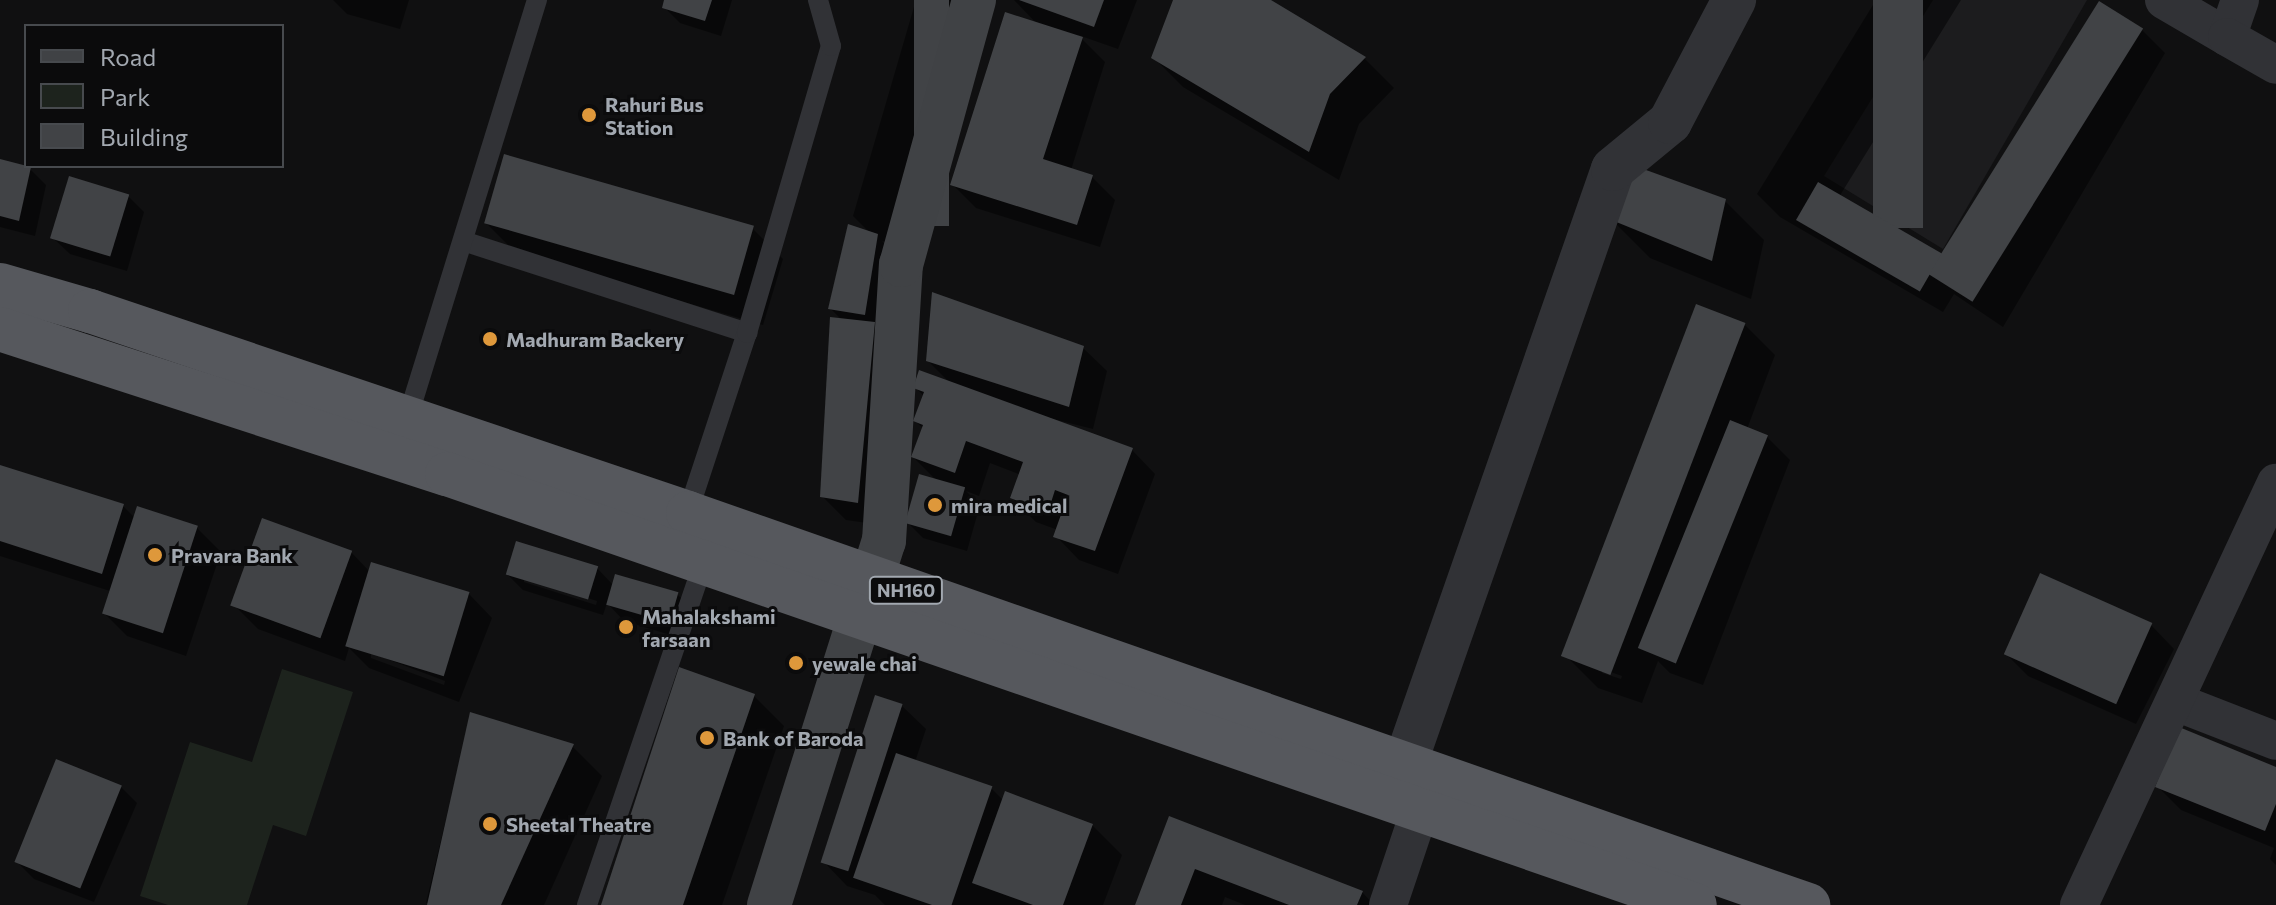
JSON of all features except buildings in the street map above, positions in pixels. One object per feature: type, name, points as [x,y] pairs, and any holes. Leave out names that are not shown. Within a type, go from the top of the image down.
[{"type":"highway","name":"NH160","points":[[0,285],[401,438],[696,538],[1703,894],[1808,905]]},
{"type":"highway","name":"NH160","points":[[0,329],[401,438]]},
{"type":"main road","points":[[769,905],[884,541],[901,265],[974,0]]},
{"type":"street","points":[[1388,905],[1406,791],[1613,169],[1670,122],[1734,0]]},
{"type":"street","points":[[2164,0],[2276,65]]},
{"type":"street","points":[[2227,37],[2240,0]]},
{"type":"street","points":[[2079,905],[2276,483]]},
{"type":"street","points":[[2176,702],[2276,741]]},
{"type":"lane","points":[[401,438],[537,0]]},
{"type":"lane","points":[[587,905],[696,538],[747,333],[831,46],[818,0]]},
{"type":"lane","points":[[463,241],[747,333]]},
{"type":"shaded area","points":[[1933,0],[2087,0],[1943,249],[1824,176]]},
{"type":"green space","points":[[282,669],[353,692],[306,836],[273,825],[247,905],[168,905],[140,896],[190,742],[252,762]]},
{"type":"place","name":"Rahuri Bus Station","points":[[589,115]]},
{"type":"place","name":"Madhuram Backery","points":[[490,339]]},
{"type":"place","name":"mira medical","points":[[935,505]]},
{"type":"place","name":"Pravara Bank","points":[[155,555]]},
{"type":"place","name":"Mahalakshami farsaan","points":[[626,627]]},
{"type":"place","name":"yewale chai","points":[[796,663]]},
{"type":"place","name":"Bank of Baroda","points":[[707,738]]},
{"type":"place","name":"Sheetal Theatre","points":[[490,824]]}]
